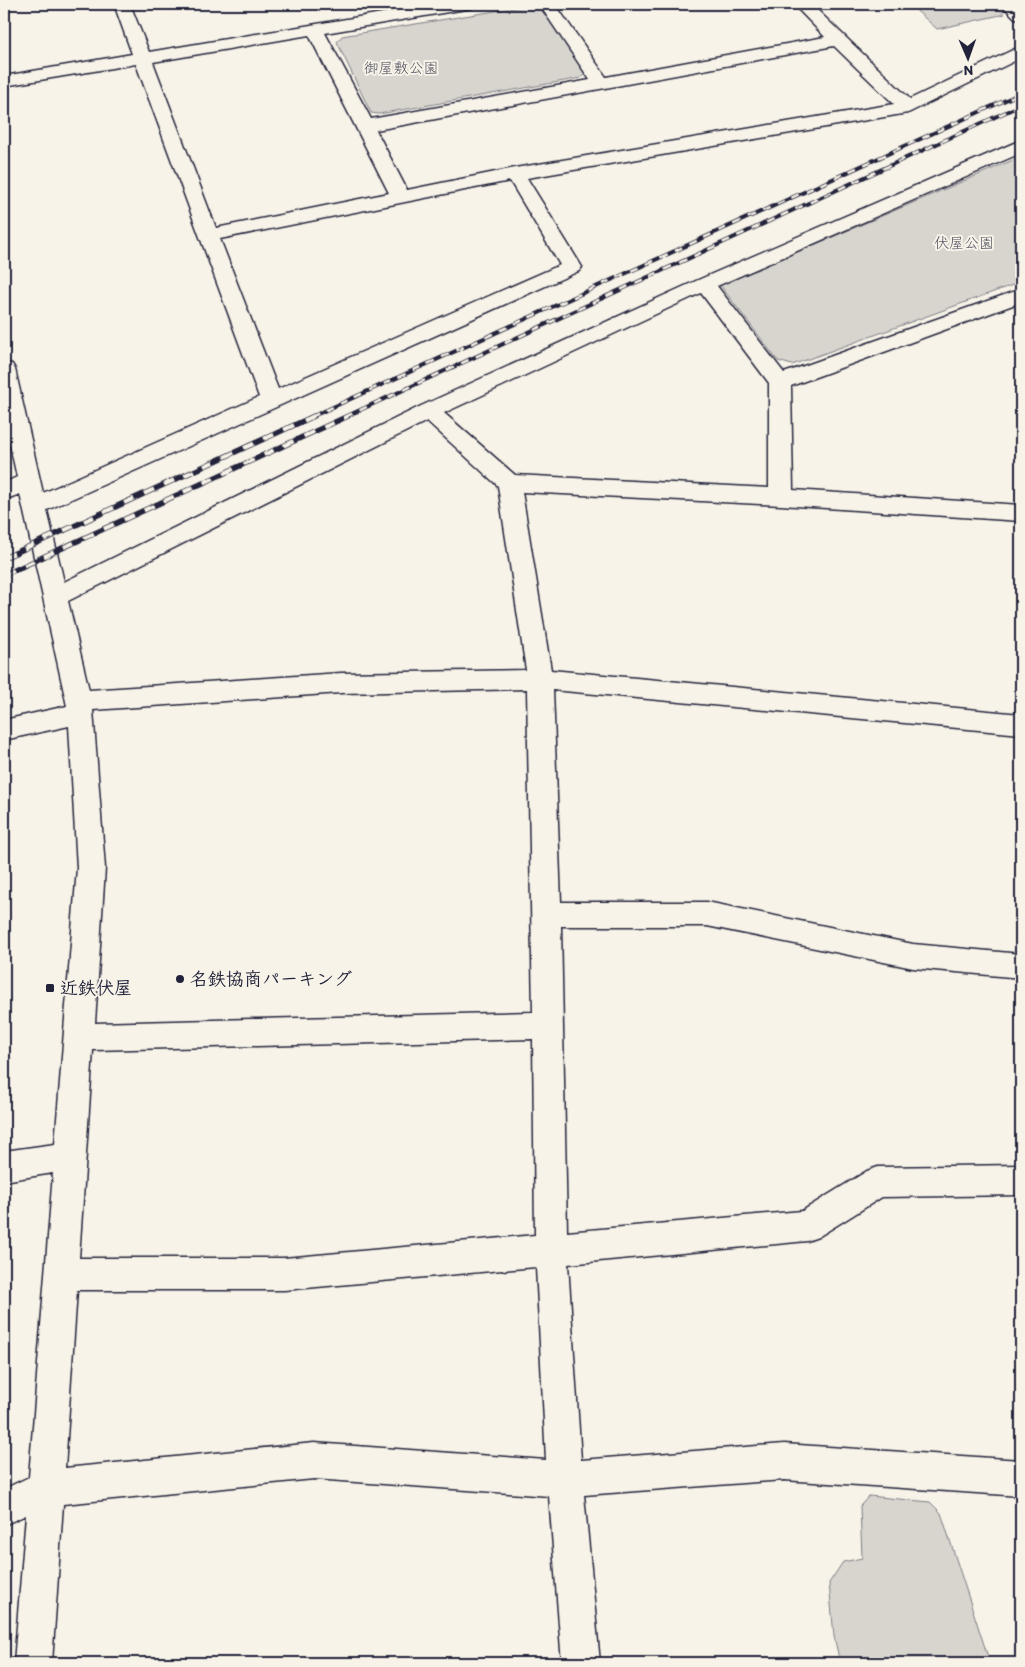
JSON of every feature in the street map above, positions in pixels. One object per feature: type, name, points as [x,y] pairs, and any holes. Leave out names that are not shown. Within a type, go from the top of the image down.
[{"type":"street","points":[[122,4],[271,400]]},
{"type":"street","points":[[4,81],[466,4]]},
{"type":"street","points":[[547,4],[601,83]]},
{"type":"street","points":[[801,4],[908,107]]},
{"type":"street","points":[[1009,4],[1021,14]]},
{"type":"street","points":[[314,29],[401,197]]},
{"type":"street","points":[[365,126],[837,40]]},
{"type":"street","points":[[209,235],[515,174],[908,107],[1021,51]]},
{"type":"street","points":[[55,597],[429,411],[705,284],[1020,147]]},
{"type":"street","points":[[35,506],[572,267],[515,174]]},
{"type":"street","points":[[705,284],[780,382],[780,498]]},
{"type":"street","points":[[780,382],[1019,298]]},
{"type":"street","points":[[4,369],[79,707],[90,868],[33,1663]]},
{"type":"street","points":[[429,411],[509,483],[1021,513]]},
{"type":"street","points":[[4,492],[29,481]]},
{"type":"street","points":[[509,483],[540,679],[547,914],[551,1249],[565,1479],[581,1663]]},
{"type":"street","points":[[4,730],[79,707],[341,683],[540,679],[1021,724]]},
{"type":"street","points":[[547,914],[707,914],[913,956],[1021,966]]},
{"type":"street","points":[[78,1037],[548,1025]]},
{"type":"street","points":[[4,1166],[70,1156]]},
{"type":"street","points":[[62,1274],[284,1274],[807,1226],[878,1182],[1021,1180]]},
{"type":"street","points":[[4,1507],[46,1488],[314,1461],[565,1479],[784,1462],[1021,1478]]},
{"type":"green space","points":[[909,4],[993,4],[1005,14],[937,29]]},
{"type":"green space","name":"御屋敷公園","points":[[532,5],[540,6],[587,71],[581,78],[379,114],[371,113],[337,42],[342,36]]},
{"type":"green space","name":"伏屋公園","points":[[1013,160],[1021,161],[1021,282],[792,365],[778,361],[720,285]]},
{"type":"green space","points":[[869,1496],[930,1502],[941,1513],[990,1663],[840,1663],[834,1636],[829,1583],[843,1562],[862,1558],[860,1506]]},
{"type":"railway","points":[[311,417],[1021,93]]},
{"type":"railway","points":[[345,417],[1021,105]]},
{"type":"railway","points":[[4,558],[314,416]]},
{"type":"railway","points":[[4,575],[348,416]]},
{"type":"place","name":"名鉄協商パーキング","points":[[180,979]]},
{"type":"place","name":"近鉄伏屋","points":[[50,988]]}]
